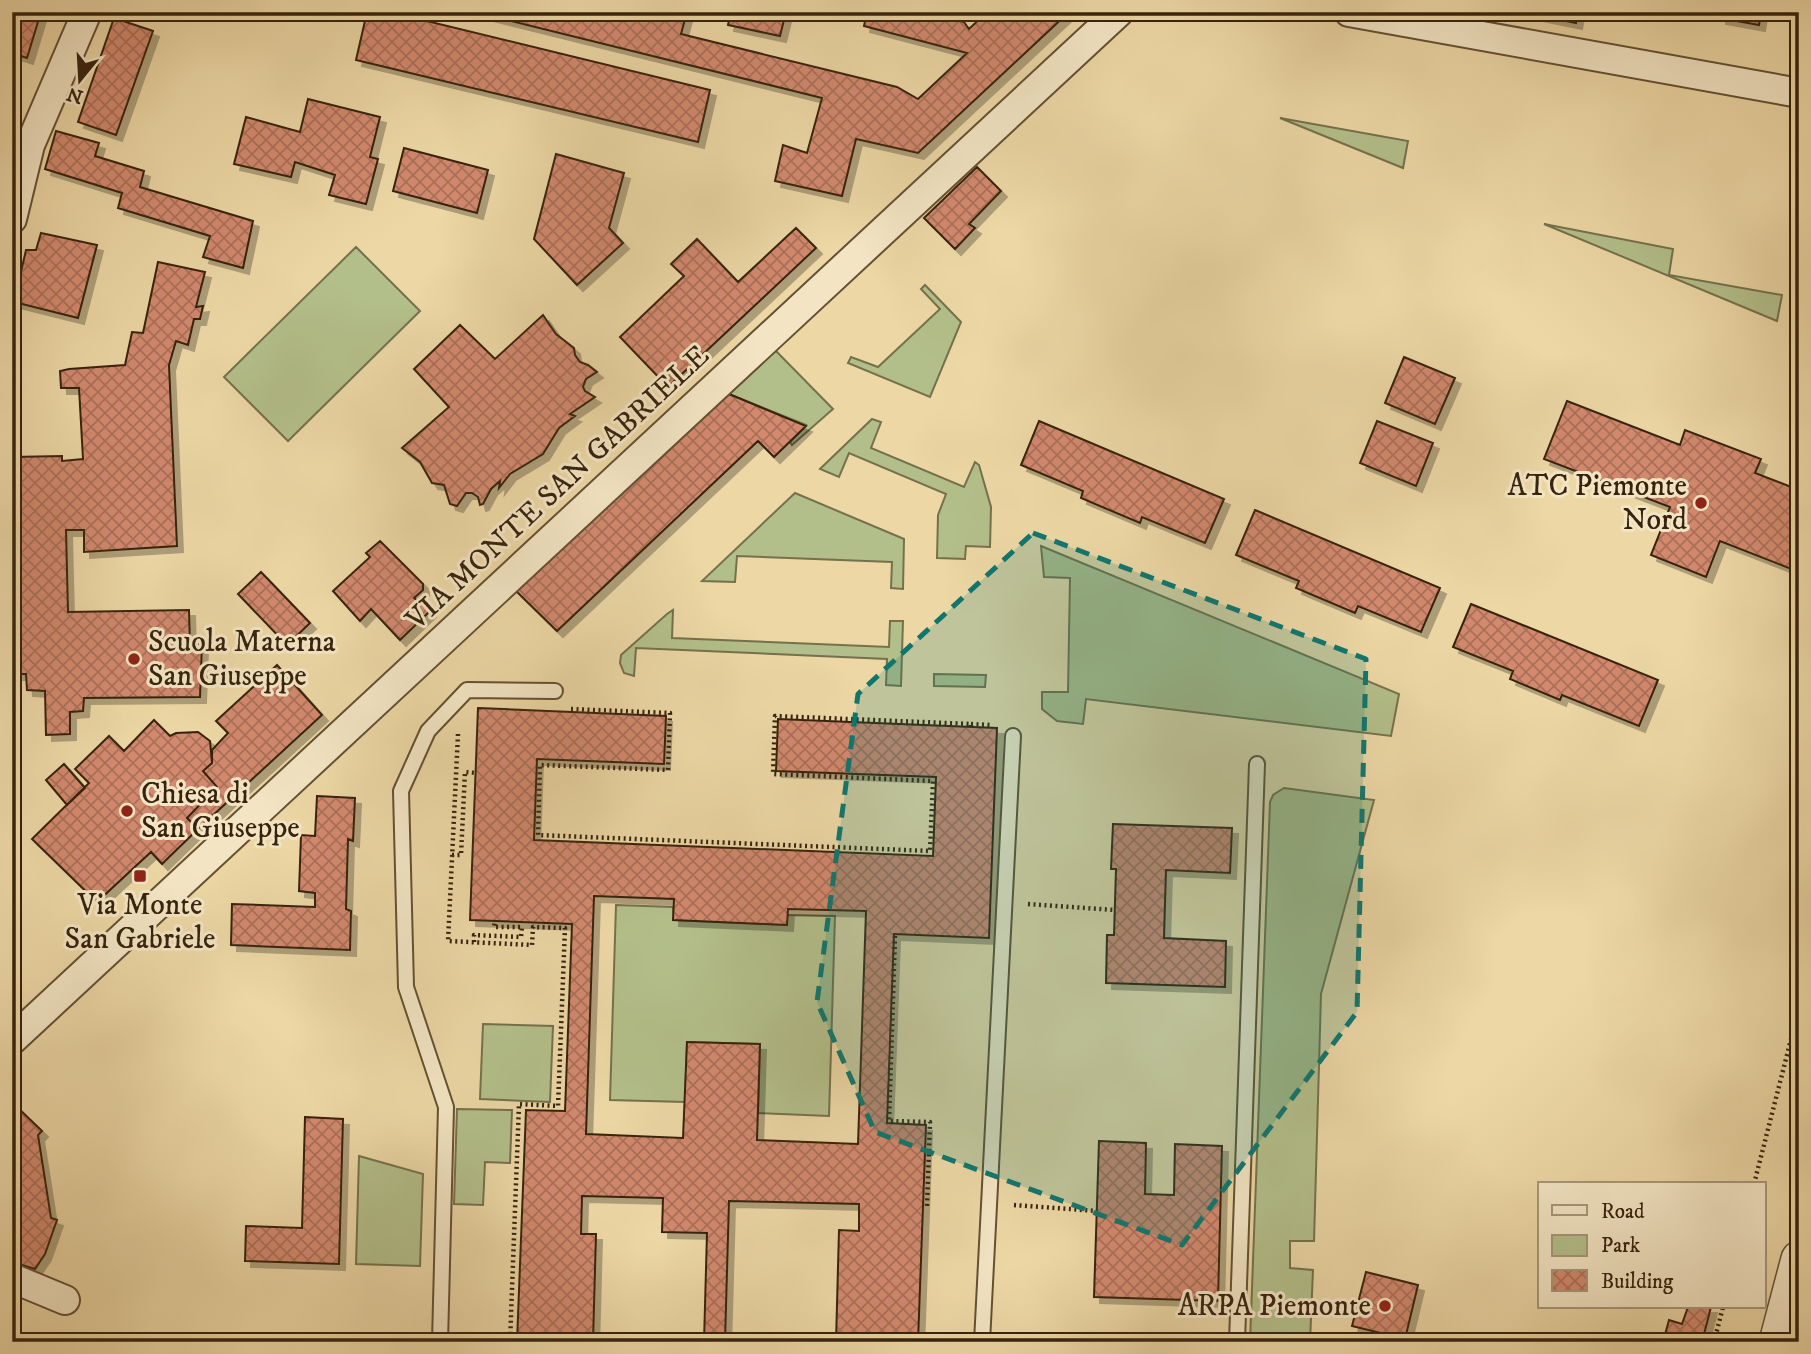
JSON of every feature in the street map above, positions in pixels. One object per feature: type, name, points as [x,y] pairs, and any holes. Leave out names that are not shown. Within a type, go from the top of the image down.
[{"type":"street","points":[[12,219],[30,145],[87,12]]},
{"type":"street","name":"VIA MONTE SAN GABRIELE","points":[[12,1040],[1119,12]]},
{"type":"street","points":[[1349,12],[1799,93]]},
{"type":"street","points":[[1777,1342],[1799,1259]]},
{"type":"street","points":[[12,1278],[65,1300]]},
{"type":"lane","points":[[440,1342],[446,1107],[406,987],[401,791],[428,731],[467,690],[555,691]]},
{"type":"lane","points":[[982,1342],[1013,736]]},
{"type":"lane","points":[[1237,1342],[1257,764]]},
{"type":"path","points":[[606,710],[670,713],[668,770],[540,765],[537,835],[930,851],[933,781],[772,774],[775,716],[994,725]]},
{"type":"path","points":[[458,730],[448,941],[532,945],[533,927],[565,928],[558,1106],[519,1104],[510,1342]]},
{"type":"path","points":[[452,855],[461,855],[465,772],[476,773]]},
{"type":"path","points":[[1021,904],[1115,910]]},
{"type":"path","points":[[474,942],[474,935],[521,937],[522,927],[495,927],[495,921]]},
{"type":"path","points":[[895,936],[888,1121],[930,1122],[927,1206],[923,1206]]},
{"type":"path","points":[[1755,1182],[1799,1009]]},
{"type":"path","points":[[561,1021],[568,1022]]},
{"type":"path","points":[[1006,1205],[1097,1212]]},
{"type":"path","points":[[1714,1342],[1723,1308]]},
{"type":"highlighted area","points":[[1033,533],[1366,659],[1357,1012],[1182,1245],[875,1132],[817,1002],[858,694]]},
{"type":"green space","points":[[1280,118],[1408,141],[1403,168]]},
{"type":"green space","points":[[1544,224],[1673,249],[1669,275],[1782,295],[1777,321]]},
{"type":"green space","points":[[356,247],[420,311],[288,441],[224,377]]},
{"type":"green space","points":[[925,285],[961,322],[930,397],[848,363],[851,357],[878,367],[940,309],[921,289]]},
{"type":"green space","points":[[775,350],[833,409],[792,445],[790,442],[806,425],[729,394]]},
{"type":"green space","points":[[872,419],[881,422],[871,448],[964,487],[975,462],[979,465],[991,507],[990,547],[966,546],[965,559],[937,558],[938,515],[946,494],[849,453],[839,477],[820,469]]},
{"type":"green space","points":[[795,493],[904,539],[903,589],[891,588],[892,562],[737,556],[735,582],[702,581]]},
{"type":"green space","points":[[1041,546],[1399,694],[1391,736],[1086,699],[1083,724],[1057,721],[1042,709],[1042,692],[1068,692],[1070,578],[1044,577]]},
{"type":"green space","points":[[673,610],[672,638],[889,647],[890,621],[903,621],[901,686],[886,685],[887,659],[636,648],[634,676],[624,673],[620,663],[621,655]]},
{"type":"green space","points":[[934,674],[986,675],[985,687],[934,686]]},
{"type":"green space","points":[[1284,788],[1374,800],[1321,994],[1314,1241],[1290,1241],[1290,1268],[1313,1270],[1310,1342],[1250,1342],[1270,802],[1273,795]]},
{"type":"green space","points":[[616,905],[673,907],[674,920],[786,925],[787,915],[835,916],[829,1116],[758,1113],[760,1044],[687,1042],[685,1102],[610,1100]]},
{"type":"green space","points":[[483,1024],[553,1026],[550,1102],[480,1099]]},
{"type":"green space","points":[[457,1109],[512,1110],[510,1163],[485,1162],[483,1205],[454,1204]]},
{"type":"green space","points":[[359,1156],[423,1174],[420,1266],[356,1264]]},
{"type":"building","points":[[12,12],[41,12],[27,58],[12,53]]},
{"type":"building","points":[[367,12],[390,12],[710,90],[698,142],[356,60]]},
{"type":"building","points":[[475,12],[687,12],[681,34],[897,87],[918,99],[967,53],[864,26],[867,12],[927,12],[964,22],[969,29],[987,12],[1069,12],[918,153],[856,139],[842,196],[775,181],[783,145],[807,153],[822,98]]},
{"type":"building","points":[[731,12],[786,12],[780,36],[728,25]]},
{"type":"building","points":[[1522,12],[1578,12],[1576,23]]},
{"type":"building","points":[[1721,12],[1761,12],[1759,25],[1720,18]]},
{"type":"building","points":[[114,18],[153,31],[116,135],[78,122]]},
{"type":"building","points":[[308,99],[380,117],[370,157],[378,159],[366,204],[329,195],[335,175],[295,162],[291,177],[234,164],[246,117],[300,132]]},
{"type":"building","points":[[56,131],[99,143],[95,156],[144,171],[140,187],[253,221],[243,268],[203,257],[210,236],[118,208],[122,193],[45,169]]},
{"type":"building","points":[[404,148],[488,170],[477,213],[393,191]]},
{"type":"building","points":[[556,154],[624,173],[609,228],[623,243],[577,285],[534,239]]},
{"type":"building","points":[[977,167],[1001,191],[969,224],[975,228],[955,249],[924,218]]},
{"type":"building","points":[[796,228],[816,248],[668,387],[620,337],[684,276],[671,264],[697,239],[738,282]]},
{"type":"building","points":[[41,233],[97,245],[78,318],[14,302],[26,250],[36,250]]},
{"type":"building","points":[[158,262],[205,272],[196,307],[203,306],[200,319],[194,319],[188,345],[176,341],[169,365],[177,546],[84,552],[84,530],[66,530],[68,612],[189,610],[190,645],[202,644],[200,697],[84,698],[83,711],[70,712],[70,734],[46,735],[45,691],[27,690],[26,674],[16,674],[12,595],[12,457],[62,456],[62,461],[83,459],[79,388],[61,388],[60,371],[125,365],[132,332],[143,333]]},
{"type":"building","points":[[543,315],[556,334],[574,348],[580,362],[597,372],[586,379],[583,387],[595,397],[570,414],[575,416],[559,428],[543,454],[510,474],[499,488],[500,481],[491,489],[483,504],[480,505],[478,497],[472,493],[466,493],[457,506],[450,504],[444,485],[432,483],[420,462],[402,448],[449,407],[414,369],[460,325],[495,359]]},
{"type":"building","points":[[1404,357],[1455,378],[1435,424],[1385,403]]},
{"type":"building","points":[[729,394],[806,426],[774,457],[758,441],[557,631],[516,591]]},
{"type":"building","points":[[1567,401],[1680,445],[1685,430],[1761,459],[1755,473],[1799,490],[1799,572],[1720,541],[1706,577],[1651,555],[1670,507],[1544,459]]},
{"type":"building","points":[[1039,421],[1224,499],[1205,543],[1142,517],[1140,523],[1081,498],[1083,491],[1021,465]]},
{"type":"building","points":[[1377,421],[1433,443],[1416,486],[1360,463]]},
{"type":"building","points":[[1255,510],[1440,588],[1421,632],[1358,606],[1355,613],[1296,588],[1299,581],[1236,555]]},
{"type":"building","points":[[380,541],[423,584],[423,590],[414,598],[430,611],[400,640],[371,609],[360,621],[333,591],[370,557],[366,553]]},
{"type":"building","points":[[261,572],[310,623],[287,645],[238,594]]},
{"type":"building","points":[[1471,604],[1658,680],[1639,726],[1562,695],[1560,700],[1510,679],[1513,671],[1453,647]]},
{"type":"building","points":[[277,665],[322,715],[198,829],[187,818],[217,787],[203,771],[212,763],[212,750],[228,733],[216,721]]},
{"type":"building","points":[[478,708],[666,716],[664,764],[537,759],[534,840],[933,856],[936,777],[776,771],[778,719],[997,728],[989,938],[894,934],[887,1123],[926,1125],[918,1342],[836,1342],[839,1230],[859,1231],[859,1204],[729,1201],[725,1342],[704,1342],[707,1233],[662,1232],[663,1198],[582,1196],[581,1234],[596,1234],[593,1342],[517,1342],[526,1110],[565,1111],[572,924],[470,920]],"holes":[[[594,896],[674,899],[673,920],[787,925],[788,909],[866,911],[858,1144],[757,1140],[760,1044],[687,1042],[683,1138],[586,1134]]]},
{"type":"building","name":"Chiesa di San Giuseppe","points":[[154,720],[170,736],[176,733],[198,732],[210,741],[212,763],[203,771],[217,787],[187,818],[198,829],[162,864],[151,852],[97,902],[32,839],[89,783],[75,769],[109,736],[124,751]]},
{"type":"building","points":[[64,764],[85,788],[67,805],[46,780]]},
{"type":"building","points":[[317,796],[355,798],[353,841],[348,839],[346,909],[351,911],[350,950],[231,945],[232,904],[315,907],[315,893],[299,891],[301,835],[315,836]]},
{"type":"building","points":[[1113,824],[1232,828],[1230,873],[1166,870],[1164,938],[1226,941],[1225,987],[1106,983],[1107,935],[1114,935],[1116,869],[1111,869]]},
{"type":"building","points":[[16,1106],[42,1131],[38,1135],[51,1218],[57,1220],[45,1254],[35,1269],[12,1262],[12,1110]]},
{"type":"building","points":[[305,1117],[343,1119],[339,1264],[245,1261],[246,1226],[302,1228]]},
{"type":"building","points":[[1099,1141],[1146,1143],[1145,1194],[1174,1195],[1175,1144],[1222,1146],[1218,1301],[1094,1297]]},
{"type":"building","name":"ARPA Piemonte","points":[[1366,1272],[1418,1285],[1405,1339],[1352,1326]]},
{"type":"building","points":[[1688,1308],[1711,1308],[1702,1342],[1663,1342],[1669,1320],[1682,1324]]},
{"type":"place","name":"ATC Piemonte Nord","points":[[1701,503]]},
{"type":"place","name":"Scuola Materna San Giuseppe","points":[[134,659]]},
{"type":"place","name":"Chiesa di San Giuseppe","points":[[127,811]]},
{"type":"place","name":"Via Monte San Gabriele","points":[[140,876]]},
{"type":"place","name":"ARPA Piemonte","points":[[1385,1306]]}]
